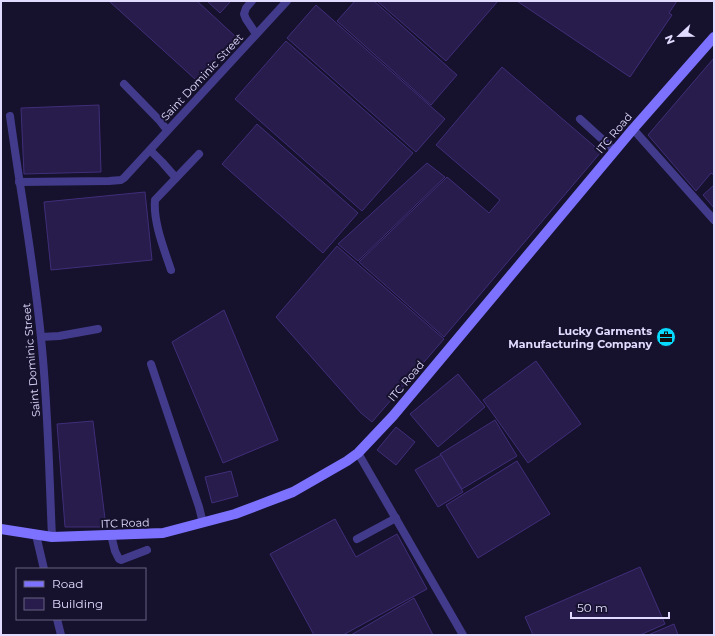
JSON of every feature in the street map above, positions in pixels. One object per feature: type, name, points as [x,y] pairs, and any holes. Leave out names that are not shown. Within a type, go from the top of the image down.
[{"type":"street","name":"ITC Road","points":[[1,529],[52,537],[163,533],[235,514],[292,492],[347,461],[358,453],[398,410],[633,129],[714,37]]},
{"type":"lane","points":[[252,1],[246,8],[244,14],[256,34]]},
{"type":"lane","name":"Saint Dominic Street","points":[[19,182],[109,182],[124,178],[286,1]]},
{"type":"lane","points":[[124,84],[167,130]]},
{"type":"lane","name":"Saint Dominic Street","points":[[10,116],[19,182],[31,250],[41,337],[45,386],[52,537]]},
{"type":"lane","points":[[580,118],[615,151]]},
{"type":"lane","points":[[633,129],[714,220]]},
{"type":"lane","points":[[150,150],[176,178]]},
{"type":"lane","points":[[171,270],[155,217],[155,200],[199,154]]},
{"type":"lane","points":[[41,337],[59,336],[98,329]]},
{"type":"lane","points":[[151,364],[199,506],[203,522]]},
{"type":"lane","points":[[358,453],[463,635]]},
{"type":"lane","points":[[357,539],[396,518]]},
{"type":"lane","points":[[36,534],[44,568]]},
{"type":"lane","points":[[111,535],[115,551],[121,560],[147,550]]},
{"type":"lane","points":[[57,620],[62,635]]},
{"type":"building","points":[[109,1],[197,1],[236,37],[196,80]]},
{"type":"building","points":[[207,1],[231,1],[220,13]]},
{"type":"building","points":[[355,1],[374,1],[457,75],[431,105],[337,21]]},
{"type":"building","points":[[377,1],[498,1],[446,61]]},
{"type":"building","points":[[517,1],[677,1],[669,13],[672,15],[630,77]]},
{"type":"building","points":[[316,5],[445,119],[416,152],[287,38]]},
{"type":"building","points":[[286,41],[413,153],[362,211],[235,99]]},
{"type":"building","points":[[714,58],[714,175],[711,173],[696,191],[648,135]]},
{"type":"building","points":[[502,67],[601,152],[444,337],[359,262],[447,177],[489,213],[500,200],[436,145]]},
{"type":"building","points":[[99,105],[101,172],[24,174],[21,108]]},
{"type":"building","points":[[257,124],[358,213],[323,253],[222,164]]},
{"type":"building","points":[[427,163],[445,177],[358,261],[338,244]]},
{"type":"building","points":[[714,185],[714,208],[703,195]]},
{"type":"building","points":[[145,192],[152,260],[51,270],[44,202]]},
{"type":"building","points":[[337,246],[444,339],[372,422],[361,413],[276,317]]},
{"type":"building","points":[[224,310],[278,440],[223,463],[172,342]]},
{"type":"building","points":[[536,361],[581,424],[528,463],[483,400]]},
{"type":"building","points":[[458,374],[485,407],[438,447],[410,414]]},
{"type":"building","points":[[495,420],[517,456],[462,489],[440,454]]},
{"type":"building","points":[[93,421],[106,527],[65,527],[57,424]]},
{"type":"building","points":[[396,427],[415,442],[396,465],[377,450]]},
{"type":"building","points":[[441,455],[463,492],[438,507],[415,470]]},
{"type":"building","points":[[517,461],[550,514],[478,558],[446,505]]},
{"type":"building","points":[[231,471],[238,496],[212,503],[205,477]]},
{"type":"building","points":[[335,519],[356,557],[397,534],[427,589],[343,635],[314,635],[270,554]]},
{"type":"building","points":[[640,567],[665,624],[640,635],[533,635],[525,617]]},
{"type":"building","points":[[414,598],[433,635],[351,635]]},
{"type":"building","points":[[674,624],[678,635],[648,635]]},
{"type":"place","name":"Lucky Garments Manufacturing Company","points":[[666,337]]}]
